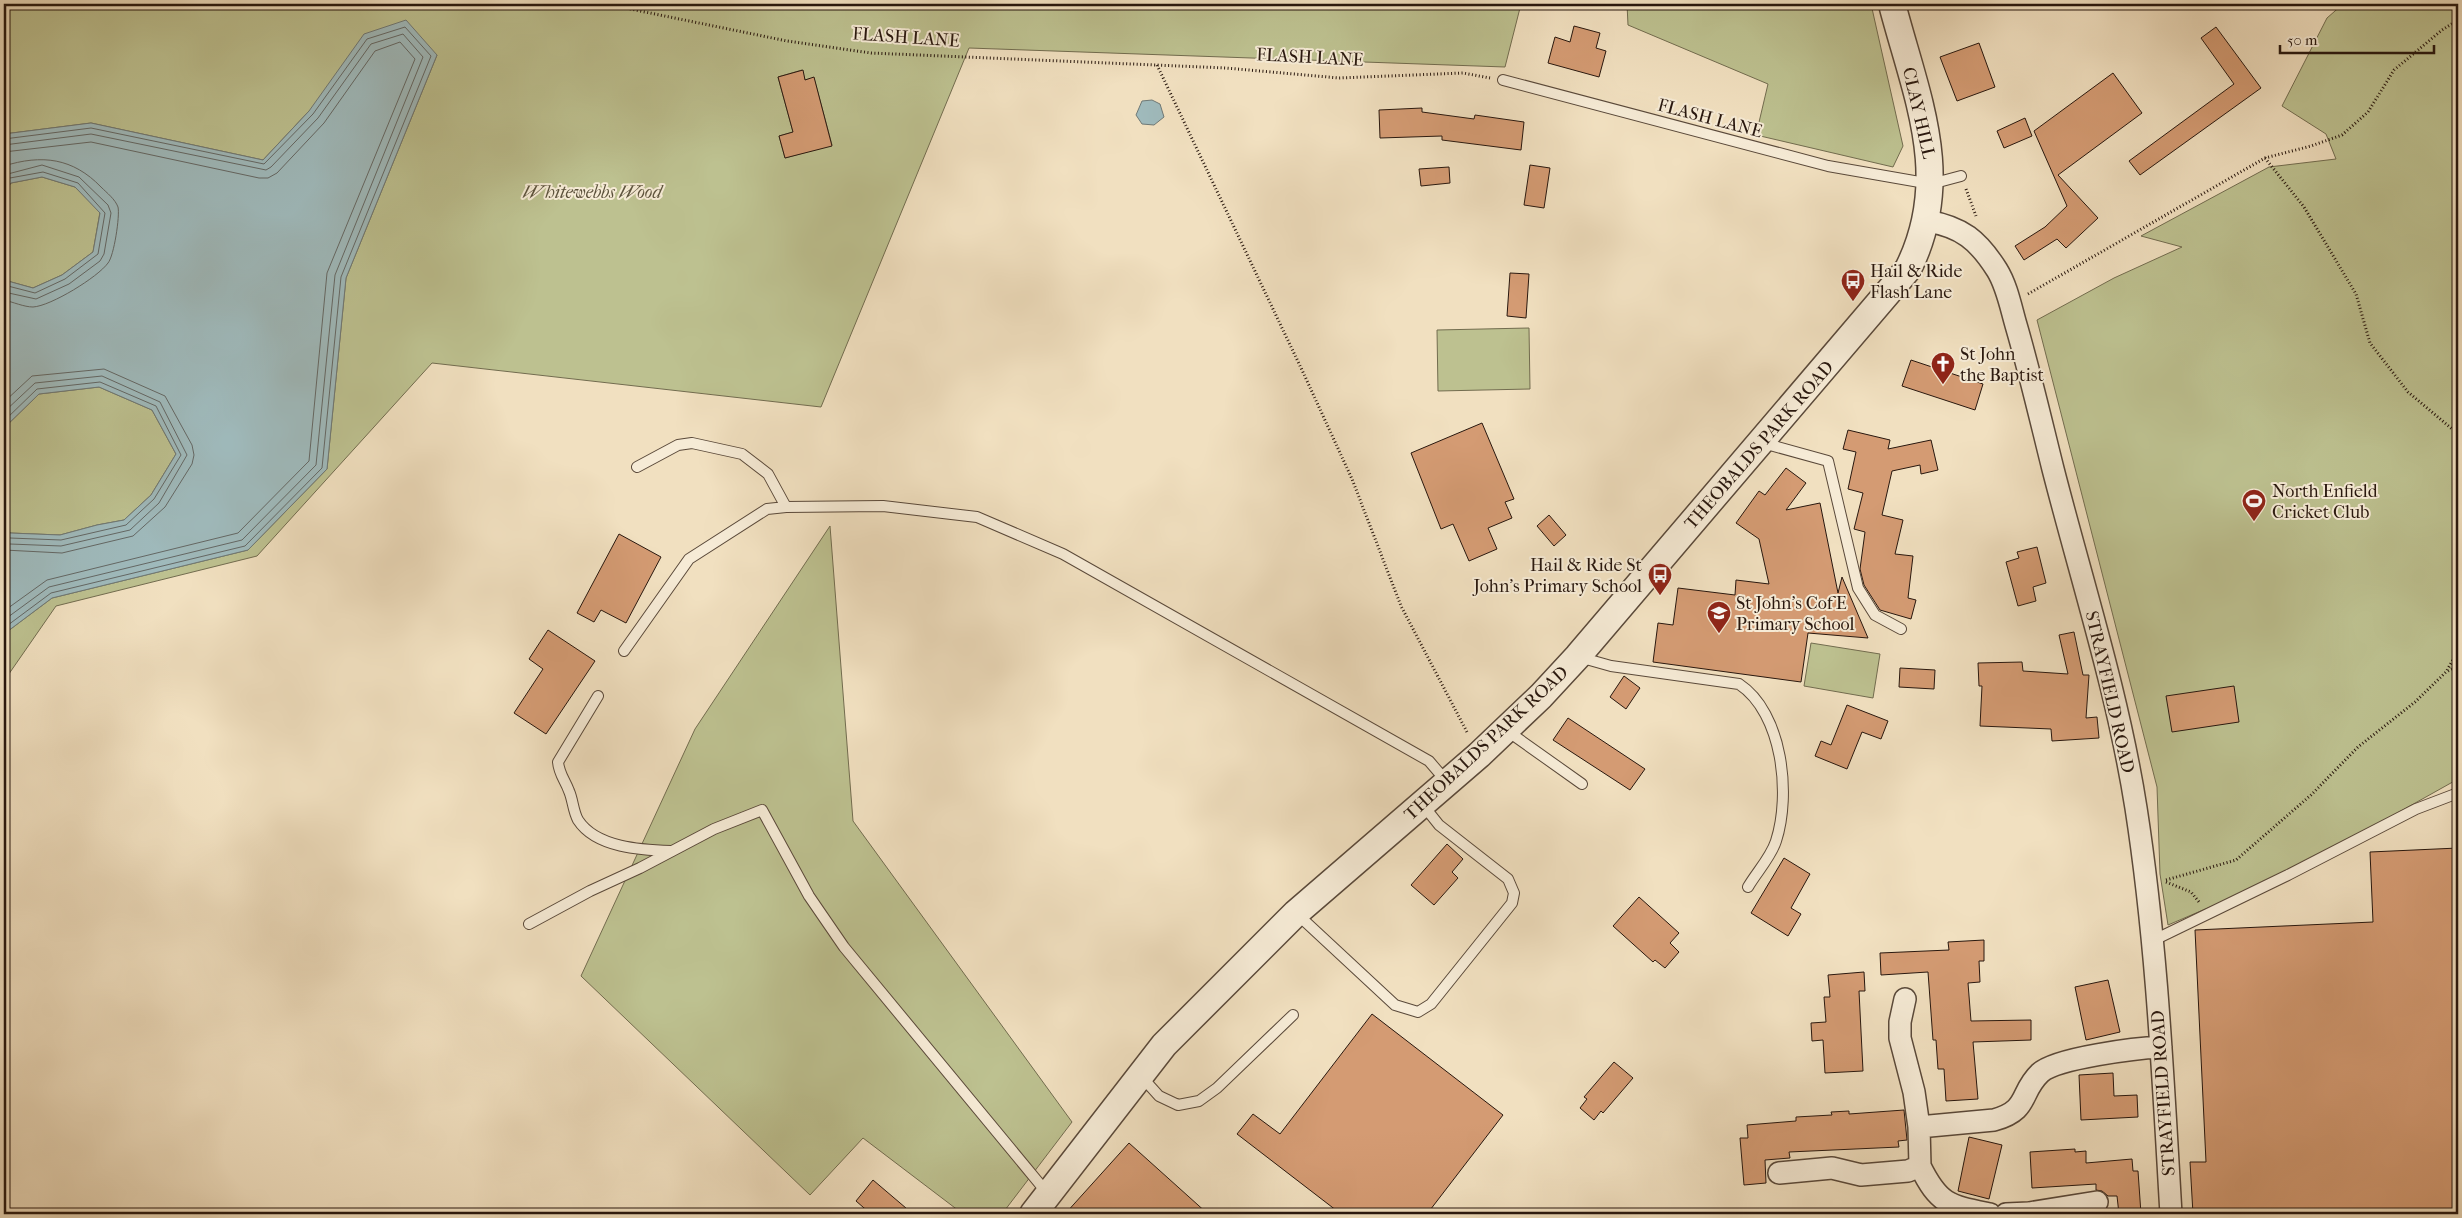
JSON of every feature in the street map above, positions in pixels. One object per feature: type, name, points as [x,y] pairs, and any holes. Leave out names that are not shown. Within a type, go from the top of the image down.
[{"type":"street","name":"CLAY HILL","points":[[1892,4],[1927,137],[1931,162],[1927,221],[1917,252]]},
{"type":"street","name":"STRAYFIELD ROAD","points":[[1927,221],[1961,231],[1978,244],[1998,272],[2010,306],[2116,705],[2136,807],[2152,941],[2162,1047],[2171,1214]]},
{"type":"street","name":"THEOBALDS PARK ROAD","points":[[1041,1205],[1164,1045],[1296,913],[1479,755],[1578,656],[1898,284],[1917,252]]},
{"type":"street","points":[[1905,999],[1900,1022],[1900,1038],[1914,1092],[1919,1128],[1920,1166],[1934,1193],[1945,1202],[1961,1208],[1990,1214]]},
{"type":"street","points":[[1919,1128],[1994,1120],[2005,1117],[2017,1110],[2032,1081],[2049,1066],[2131,1048],[2162,1047]]},
{"type":"street","points":[[1779,1173],[1832,1168],[1861,1175],[1908,1171],[1920,1166]]},
{"type":"street","points":[[2006,1214],[2029,1213],[2097,1202]]},
{"type":"lane","name":"FLASH LANE","points":[[1503,80],[1828,166],[1930,184],[1961,176]]},
{"type":"lane","points":[[1761,442],[1828,461],[1858,588],[1875,615],[1901,629]]},
{"type":"lane","points":[[637,467],[678,445],[692,443],[742,454],[768,474],[786,507]]},
{"type":"lane","points":[[624,651],[689,559],[767,509],[786,507],[883,506],[977,517],[1063,554],[1301,688],[1429,762],[1448,783]]},
{"type":"lane","points":[[1578,656],[1611,666],[1739,684],[1749,691],[1758,702],[1775,739],[1779,758],[1782,816],[1776,843],[1748,887]]},
{"type":"lane","points":[[598,696],[558,762],[559,770],[569,790],[578,820],[595,836],[638,849],[672,851]]},
{"type":"lane","points":[[1505,730],[1582,784]]},
{"type":"lane","points":[[2152,941],[2416,809],[2458,793]]},
{"type":"lane","points":[[1296,913],[1395,1005],[1418,1012],[1431,1004],[1512,903],[1514,893],[1508,879],[1439,825],[1422,804]]},
{"type":"lane","points":[[529,924],[714,829],[762,810],[809,896],[844,947],[1041,1205]]},
{"type":"lane","points":[[1140,1076],[1159,1096],[1178,1105],[1199,1101],[1217,1088],[1293,1015]]},
{"type":"path","name":"FLASH LANE","points":[[606,4],[787,41],[871,53],[1226,68],[1339,78],[1463,72],[1503,80]]},
{"type":"path","points":[[2010,306],[2265,158],[2311,146],[2342,135],[2368,112],[2394,70],[2442,30],[2458,20]]},
{"type":"path","points":[[1157,65],[1352,479],[1401,606],[1479,755]]},
{"type":"path","points":[[2265,158],[2304,208],[2356,294],[2370,343],[2408,392],[2458,434]]},
{"type":"path","points":[[1961,176],[1976,217],[1978,244]]},
{"type":"path","points":[[2208,914],[2191,892],[2163,881],[2236,860],[2311,795],[2358,747],[2415,702],[2446,672],[2458,651]]},
{"type":"path","points":[[2446,672],[2458,666]]},
{"type":"green space","name":"Whitewebbs Wood","points":[[4,4],[1521,4],[1505,67],[969,48],[821,407],[432,363],[257,556],[56,606],[4,681],[4,634],[52,598],[248,550],[327,469],[346,278],[437,55],[309,111],[263,160],[91,123],[4,134]],"holes":[[[802,70],[805,80],[814,78],[832,145],[785,158],[779,136],[793,132],[778,77]]]},
{"type":"green space","points":[[1627,4],[1871,4],[1903,146],[1893,167],[1756,135],[1768,84],[1628,25]]},
{"type":"green space","points":[[2343,4],[2458,4],[2458,779],[2292,872],[2168,925],[2160,874],[2157,787],[2037,320],[2114,278],[2182,247],[2141,236],[2269,167],[2336,159],[2326,134],[2282,106],[2327,18]]},
{"type":"green space","points":[[42,177],[75,187],[100,212],[93,252],[62,275],[33,288],[4,280],[4,192],[11,183]]},
{"type":"green space","points":[[1529,328],[1530,389],[1438,391],[1437,330]]},
{"type":"green space","points":[[99,387],[152,410],[176,454],[151,495],[124,520],[60,535],[10,533],[4,518],[4,428],[39,394]]},
{"type":"green space","points":[[830,526],[853,821],[1072,1122],[1002,1214],[963,1214],[863,1138],[810,1195],[581,976],[695,729]]},
{"type":"green space","points":[[1811,643],[1880,654],[1873,698],[1804,686]]},
{"type":"water","points":[[406,20],[437,55],[346,278],[327,469],[248,550],[52,598],[4,634],[4,518],[10,533],[60,535],[124,520],[151,495],[176,454],[152,410],[99,387],[39,394],[4,428],[4,280],[33,288],[62,275],[93,252],[100,213],[75,187],[42,177],[11,183],[4,192],[4,134],[91,123],[263,160],[309,111],[364,34]]},
{"type":"water","points":[[1152,100],[1160,104],[1164,117],[1154,125],[1142,124],[1136,115],[1142,101]]},
{"type":"building","points":[[1574,26],[1600,33],[1596,48],[1606,51],[1599,77],[1548,63],[1555,37],[1570,42]]},
{"type":"building","points":[[2216,27],[2261,88],[2140,175],[2129,161],[2234,84],[2201,38]]},
{"type":"building","points":[[1979,43],[1995,87],[1957,101],[1940,57]]},
{"type":"building","points":[[803,70],[805,80],[814,77],[832,146],[785,158],[779,136],[793,132],[778,77]]},
{"type":"building","points":[[2113,73],[2142,113],[2058,175],[2098,218],[2066,248],[2057,239],[2024,260],[2015,246],[2045,227],[2067,206],[2034,131]]},
{"type":"building","points":[[1422,108],[1422,112],[1474,119],[1475,115],[1524,122],[1521,150],[1442,140],[1442,136],[1380,138],[1379,110]]},
{"type":"building","points":[[2025,118],[2032,136],[2004,148],[1997,131]]},
{"type":"building","points":[[1530,165],[1550,168],[1544,208],[1524,205]]},
{"type":"building","points":[[1449,167],[1450,183],[1421,186],[1419,169]]},
{"type":"building","points":[[1510,273],[1529,274],[1526,318],[1507,316]]},
{"type":"building","name":"St John the Baptist","points":[[1911,360],[1983,384],[1975,410],[1902,386]]},
{"type":"building","points":[[1482,423],[1514,499],[1505,502],[1512,518],[1488,528],[1497,549],[1469,561],[1453,524],[1441,529],[1411,453]]},
{"type":"building","points":[[1848,430],[1890,440],[1888,449],[1931,440],[1938,470],[1921,474],[1920,465],[1892,471],[1882,515],[1903,520],[1895,554],[1913,556],[1908,598],[1916,600],[1911,619],[1880,610],[1864,585],[1860,569],[1865,532],[1854,529],[1863,493],[1848,489],[1856,452],[1843,449]]},
{"type":"building","points":[[1786,468],[1806,483],[1786,510],[1820,503],[1838,593],[1842,577],[1868,638],[1808,633],[1801,682],[1653,662],[1658,623],[1673,625],[1678,588],[1735,595],[1736,580],[1769,584],[1759,539],[1736,523],[1759,491],[1765,495]]},
{"type":"building","points":[[1549,515],[1566,535],[1554,546],[1537,526]]},
{"type":"building","points":[[619,534],[661,557],[626,623],[601,610],[594,622],[577,613]]},
{"type":"building","points":[[2037,547],[2046,583],[2033,587],[2036,601],[2018,606],[2006,562],[2019,558],[2017,552]]},
{"type":"building","points":[[548,630],[595,661],[546,734],[514,713],[543,669],[529,659]]},
{"type":"building","points":[[2074,632],[2083,675],[2089,675],[2086,718],[2097,717],[2099,738],[2052,741],[2051,729],[1980,726],[1982,686],[1979,686],[1978,663],[2022,662],[2023,671],[2068,674],[2059,635]]},
{"type":"building","points":[[1900,668],[1935,670],[1934,689],[1899,687]]},
{"type":"building","points":[[1624,676],[1640,688],[1626,709],[1610,697]]},
{"type":"building","points":[[2234,686],[2239,722],[2172,732],[2166,696]]},
{"type":"building","points":[[1847,705],[1888,721],[1881,739],[1862,732],[1847,769],[1815,756],[1821,741],[1831,745]]},
{"type":"building","points":[[1568,718],[1645,769],[1630,790],[1553,740]]},
{"type":"building","points":[[1447,844],[1463,859],[1452,872],[1458,878],[1434,905],[1411,885]]},
{"type":"building","points":[[2458,848],[2458,1214],[2193,1214],[2190,1162],[2206,1162],[2195,930],[2373,922],[2370,852]]},
{"type":"building","points":[[1784,858],[1810,874],[1791,908],[1801,914],[1788,936],[1751,913]]},
{"type":"building","points":[[1639,897],[1679,933],[1670,943],[1679,952],[1665,968],[1655,960],[1653,962],[1613,926]]},
{"type":"building","points":[[1984,940],[1984,961],[1979,961],[1980,982],[1968,983],[1971,1021],[2031,1020],[2031,1040],[1973,1042],[1978,1099],[1946,1101],[1944,1069],[1938,1069],[1936,1040],[1933,1040],[1928,972],[1881,975],[1880,953],[1949,950],[1948,942]]},
{"type":"building","points":[[1864,972],[1865,991],[1859,991],[1863,1071],[1825,1073],[1823,1040],[1812,1041],[1811,1023],[1826,1022],[1824,997],[1830,997],[1828,975]]},
{"type":"building","points":[[2108,980],[2120,1032],[2086,1040],[2075,987]]},
{"type":"building","points":[[1372,1014],[1503,1115],[1427,1214],[1341,1214],[1237,1134],[1253,1114],[1280,1134]]},
{"type":"building","points":[[1614,1062],[1633,1078],[1603,1113],[1601,1111],[1594,1120],[1580,1108],[1587,1099],[1584,1097]]},
{"type":"building","points":[[2113,1073],[2114,1096],[2137,1095],[2138,1117],[2081,1120],[2079,1075]]},
{"type":"building","points":[[1904,1110],[1907,1140],[1898,1141],[1899,1147],[1789,1152],[1790,1158],[1765,1160],[1766,1183],[1744,1185],[1740,1138],[1748,1138],[1747,1125],[1796,1121],[1796,1117],[1832,1115],[1831,1112],[1849,1111],[1849,1114]]},
{"type":"building","points":[[1969,1137],[2002,1145],[1989,1199],[1958,1191]]},
{"type":"building","points":[[1129,1143],[1208,1214],[1065,1214]]},
{"type":"building","points":[[2075,1149],[2075,1152],[2086,1151],[2086,1163],[2132,1159],[2133,1171],[2138,1171],[2141,1214],[2119,1214],[2117,1196],[2108,1196],[2102,1191],[2096,1190],[2096,1184],[2032,1188],[2030,1152]]},
{"type":"building","points":[[873,1180],[913,1214],[871,1214],[856,1201]]},
{"type":"place","name":"Hail & Ride Flash Lane","points":[[1853,302]]},
{"type":"place","name":"St John the Baptist","points":[[1943,385]]},
{"type":"place","name":"North Enfield Cricket Club","points":[[2254,522]]},
{"type":"place","name":"Hail & Ride St John's Primary School","points":[[1660,596]]},
{"type":"place","name":"St John's CofE Primary School","points":[[1719,634]]}]
